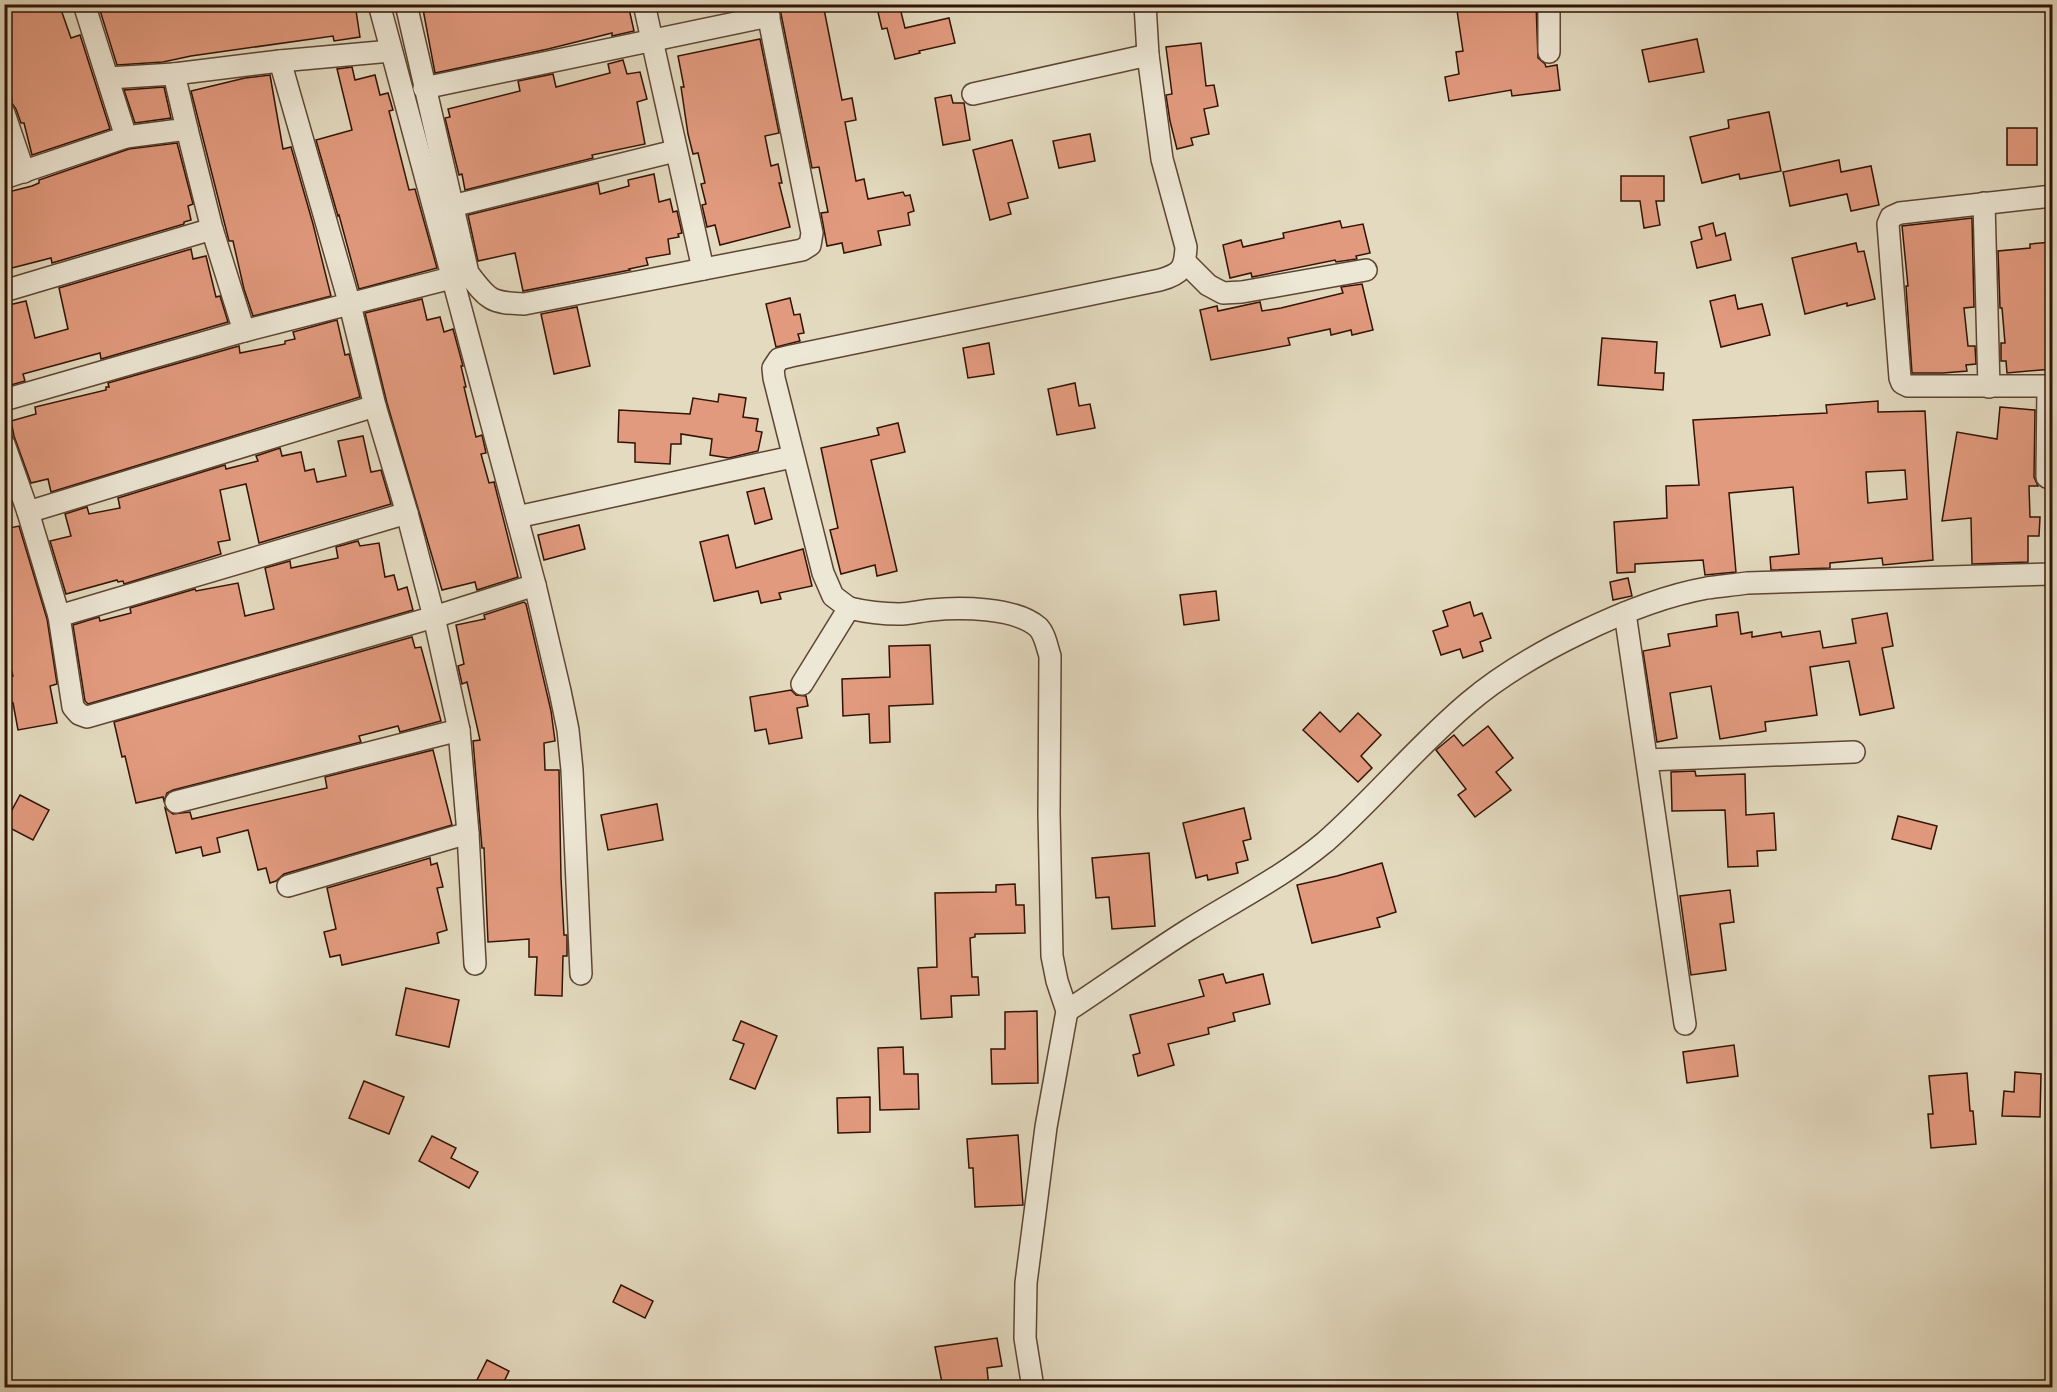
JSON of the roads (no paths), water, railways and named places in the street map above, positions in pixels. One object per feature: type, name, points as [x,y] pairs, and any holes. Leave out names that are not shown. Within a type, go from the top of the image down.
[{"type":"street","points":[[84,4],[126,136]]},
{"type":"street","points":[[379,4],[535,585],[568,730],[581,974]]},
{"type":"street","points":[[406,4],[424,88],[468,273],[484,295],[501,303],[524,304],[802,250],[808,248],[812,242],[767,10],[652,40],[424,88]]},
{"type":"street","points":[[644,4],[675,152],[703,269]]},
{"type":"street","points":[[1033,1388],[1025,1338],[1026,1283],[1046,1127],[1067,1011],[1052,956],[1049,813],[1050,656],[1046,640],[1039,628],[1021,618],[1002,613],[962,608],[893,614],[876,613],[849,609],[833,596],[823,573],[792,457],[773,368],[779,359],[1176,276],[1186,262],[1186,247],[1162,159],[1148,55],[1145,4]]},
{"type":"street","points":[[1549,4],[1549,52]]},
{"type":"street","points":[[108,78],[174,74],[391,51]]},
{"type":"street","points":[[973,94],[1148,55]]},
{"type":"street","points":[[280,61],[350,305],[375,406],[434,617],[459,730],[468,834],[475,964]]},
{"type":"street","points":[[174,74],[212,229],[244,331]]},
{"type":"street","points":[[4,113],[14,175],[126,136],[187,129]]},
{"type":"street","points":[[452,206],[675,152]]},
{"type":"street","points":[[2048,477],[2050,386],[1908,386],[1902,383],[1888,224],[1891,217],[1900,213],[2052,196]]},
{"type":"street","points":[[1984,203],[1989,387]]},
{"type":"street","points":[[4,291],[212,229]]},
{"type":"street","points":[[1186,262],[1208,285],[1223,293],[1242,292],[1366,270]]},
{"type":"street","points":[[4,400],[244,331],[451,278]]},
{"type":"street","points":[[28,512],[375,406]]},
{"type":"street","points":[[4,444],[28,512],[59,616],[73,707],[79,714],[87,717],[434,617],[535,585]]},
{"type":"street","points":[[517,517],[792,457]]},
{"type":"street","points":[[59,616],[406,513]]},
{"type":"street","points":[[1067,1011],[1188,930],[1285,872],[1325,842],[1467,703],[1505,675],[1563,642],[1625,613],[1706,588],[1747,583],[2052,574]]},
{"type":"street","points":[[802,684],[849,609]]},
{"type":"street","points":[[1625,613],[1685,1024]]},
{"type":"street","points":[[176,802],[459,730]]},
{"type":"street","points":[[1647,760],[1854,752]]},
{"type":"street","points":[[288,886],[468,834]]}]
